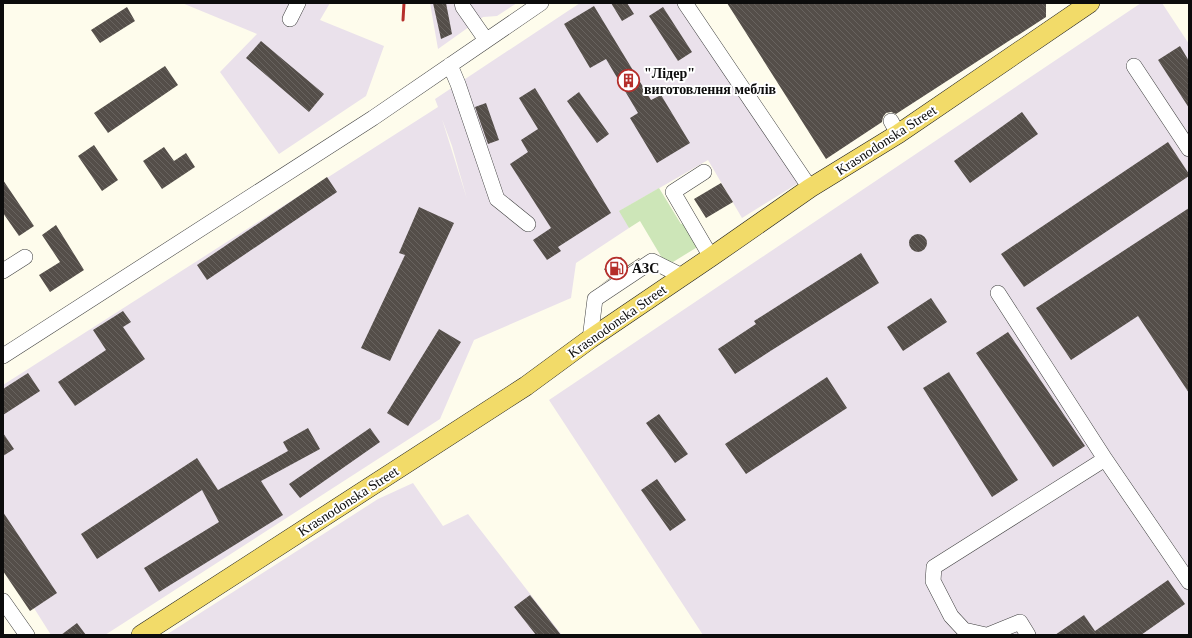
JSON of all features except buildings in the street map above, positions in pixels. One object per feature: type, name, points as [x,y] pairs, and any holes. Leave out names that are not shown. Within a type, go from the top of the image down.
[{"type":"main road","name":"Krasnodonska Street","points":[[141,635],[526,386],[590,339],[712,257],[894,128],[1090,3]]},
{"type":"street","points":[[290,19],[298,3]]},
{"type":"street","points":[[462,3],[463,7],[486,40]]},
{"type":"street","points":[[3,356],[366,123],[541,3]]},
{"type":"street","points":[[685,3],[810,188]]},
{"type":"street","points":[[450,65],[458,84],[497,199],[528,224]]},
{"type":"street","points":[[1134,66],[1189,149]]},
{"type":"street","points":[[704,172],[673,192],[712,257]]},
{"type":"street","points":[[3,272],[25,257]]},
{"type":"street","points":[[590,339],[595,299],[652,261],[682,276]]},
{"type":"street","points":[[998,293],[1105,458],[1189,582]]},
{"type":"street","points":[[1028,635],[1020,622],[987,635],[964,630],[952,616],[933,581],[934,567],[1105,458]]},
{"type":"street","points":[[3,601],[27,635]]},
{"type":"shaded area","points":[[182,3],[330,3],[320,20],[384,46],[366,96],[279,154],[220,72],[257,34]]},
{"type":"shaded area","points":[[430,3],[517,3],[497,16],[483,17],[438,49]]},
{"type":"shaded area","points":[[580,3],[678,3],[800,182],[742,218],[708,160],[623,209],[629,228],[576,263],[571,298],[474,340],[440,419],[105,635],[51,635],[3,559],[3,385],[438,107],[435,99]],"holes":[[[442,119],[452,146],[467,199]]]},
{"type":"shaded area","points":[[1141,3],[1162,3],[1189,44],[1189,635],[703,635],[549,400]]},
{"type":"shaded area","points":[[413,483],[443,526],[468,514],[562,635],[166,635],[378,499]]},
{"type":"green space","points":[[659,188],[681,224],[684,223],[699,246],[673,262],[662,258],[640,221],[629,228],[619,211]]},
{"type":"railway","points":[[403,20],[404,3]]},
{"type":"place","name":"\"Лідер\" виготовлення меблів","points":[[629,81]]},
{"type":"place","name":"АЗС","points":[[617,268]]}]
